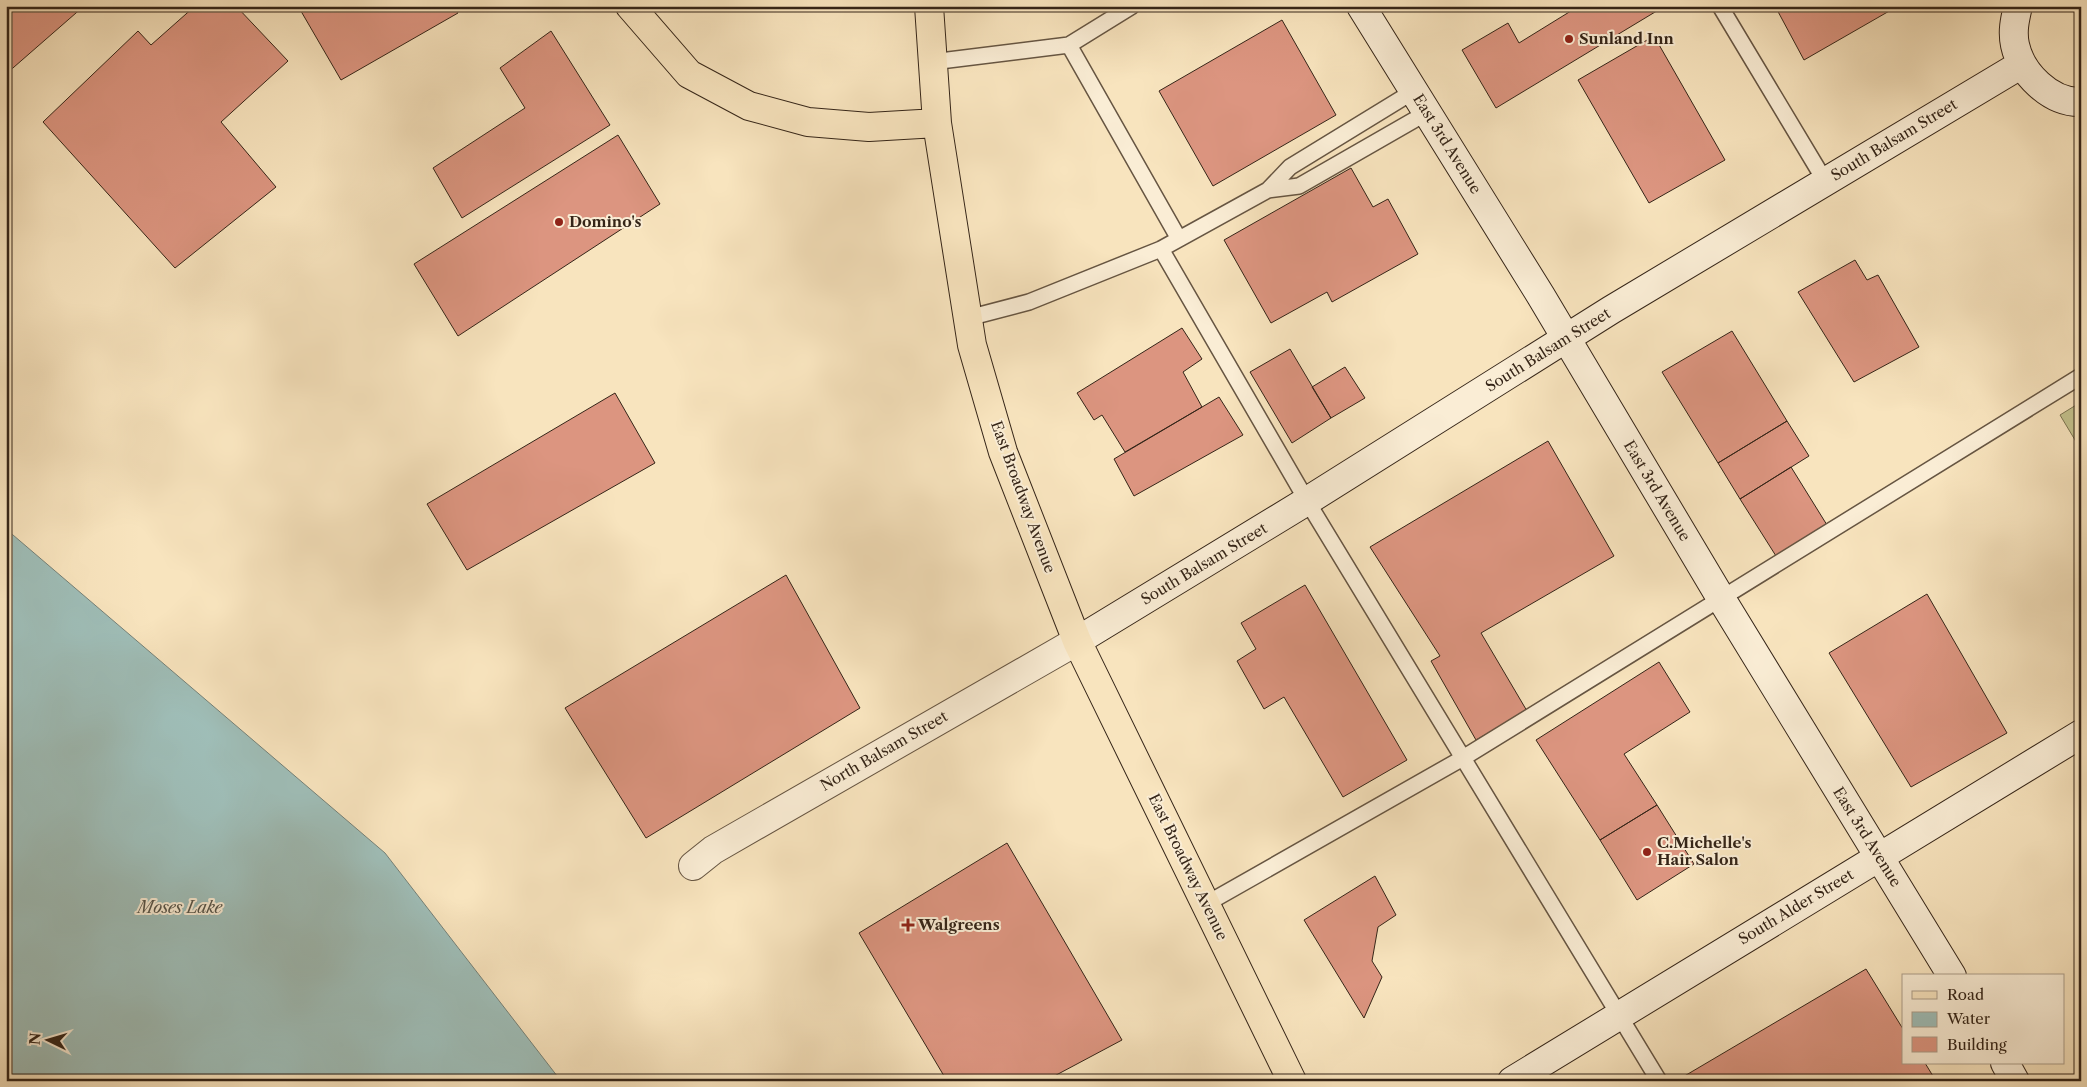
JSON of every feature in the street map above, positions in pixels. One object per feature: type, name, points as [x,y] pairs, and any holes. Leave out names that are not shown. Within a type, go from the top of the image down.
[{"type":"main road","points":[[630,6],[689,74],[749,106],[808,122],[869,127],[936,123]]},
{"type":"main road","name":"East Broadway Avenue","points":[[929,6],[936,123],[972,345],[1003,452],[1077,641],[1292,1081]]},
{"type":"main road","name":"East 3rd Avenue","points":[[1361,6],[1566,338],[1722,600],[1951,974]]},
{"type":"main road","points":[[2018,6],[2014,23],[2015,44],[2022,64],[2036,82],[2054,95],[2081,102]]},
{"type":"main road","name":"South Balsam Street","points":[[1077,641],[1307,502],[1566,338],[2022,64]]},
{"type":"main road","name":"North Balsam Street","points":[[693,866],[713,850],[1077,641]]},
{"type":"main road","name":"South Alder Street","points":[[1512,1081],[1618,1014],[2081,734]]},
{"type":"main road","points":[[2006,1064],[2015,1081]]},
{"type":"lane","points":[[932,62],[1069,45],[1132,6]]},
{"type":"lane","points":[[1720,6],[1825,181]]},
{"type":"lane","points":[[1069,45],[1179,239]]},
{"type":"lane","points":[[1268,190],[1299,186],[1421,101]]},
{"type":"lane","points":[[968,318],[1029,302],[1161,249],[1268,190],[1290,167],[1421,101]]},
{"type":"lane","points":[[1161,249],[1307,502],[1659,1081]]},
{"type":"lane","points":[[1206,904],[1463,758],[1722,600],[2081,376]]},
{"type":"shaded area","points":[[2081,402],[2081,450],[2060,415]]},
{"type":"water","name":"Moses Lake","points":[[6,529],[385,853],[561,1081],[6,1081]]},
{"type":"building","points":[[6,6],[84,6],[6,74]]},
{"type":"building","points":[[195,6],[236,6],[288,61],[221,122],[276,187],[175,268],[43,122],[138,31],[151,45]]},
{"type":"building","points":[[298,6],[454,6],[458,13],[341,80]]},
{"type":"building","points":[[1579,6],[1665,6],[1496,108],[1462,50],[1508,23],[1519,43]]},
{"type":"building","points":[[1775,6],[1898,6],[1804,60]]},
{"type":"building","points":[[1282,20],[1336,115],[1213,186],[1159,91]]},
{"type":"building","points":[[551,31],[610,125],[462,218],[433,168],[525,108],[500,68]]},
{"type":"building","points":[[1654,36],[1725,160],[1649,203],[1578,80]]},
{"type":"building","points":[[618,135],[660,204],[458,336],[414,264]]},
{"type":"building","points":[[1351,168],[1373,207],[1388,199],[1418,254],[1332,302],[1327,292],[1271,323],[1224,240]]},
{"type":"building","points":[[1855,260],[1867,280],[1878,275],[1919,347],[1854,382],[1798,292]]},
{"type":"building","points":[[1182,328],[1202,359],[1183,372],[1202,407],[1125,452],[1102,415],[1094,420],[1077,393]]},
{"type":"building","points":[[1732,331],[1787,421],[1718,463],[1662,372]]},
{"type":"building","points":[[1290,349],[1331,418],[1292,443],[1250,372]]},
{"type":"building","points":[[1345,367],[1365,398],[1331,418],[1312,387]]},
{"type":"building","points":[[615,393],[655,463],[467,570],[427,504]]},
{"type":"building","points":[[1219,397],[1243,435],[1134,496],[1114,459]]},
{"type":"building","points":[[1787,421],[1809,456],[1740,499],[1718,463]]},
{"type":"building","points":[[1548,441],[1614,556],[1481,633],[1527,711],[1476,740],[1431,661],[1440,656],[1370,547]]},
{"type":"building","points":[[1791,467],[1827,525],[1776,556],[1740,499]]},
{"type":"building","points":[[786,575],[860,708],[646,838],[565,708]]},
{"type":"building","points":[[1305,585],[1407,760],[1343,797],[1284,697],[1264,709],[1237,661],[1256,649],[1241,623]]},
{"type":"building","points":[[1927,594],[2007,733],[1911,787],[1829,653]]},
{"type":"building","points":[[1659,662],[1690,712],[1624,754],[1657,805],[1600,840],[1536,740]]},
{"type":"building","name":"C.Michelle's Hair Salon","points":[[1657,805],[1694,864],[1637,900],[1600,840]]},
{"type":"building","name":"Walgreens","points":[[1007,843],[1122,1040],[1045,1081],[947,1081],[859,933]]},
{"type":"building","points":[[1375,876],[1396,915],[1378,927],[1372,961],[1382,977],[1364,1018],[1304,920]]},
{"type":"building","points":[[1866,969],[1902,1027],[1902,1064],[1926,1064],[1936,1081],[1676,1081]]},
{"type":"place","name":"Sunland Inn","points":[[1569,39]]},
{"type":"place","name":"Domino's","points":[[559,222]]},
{"type":"place","name":"C.Michelle's Hair Salon","points":[[1647,852]]},
{"type":"place","name":"Walgreens","points":[[908,925]]}]
